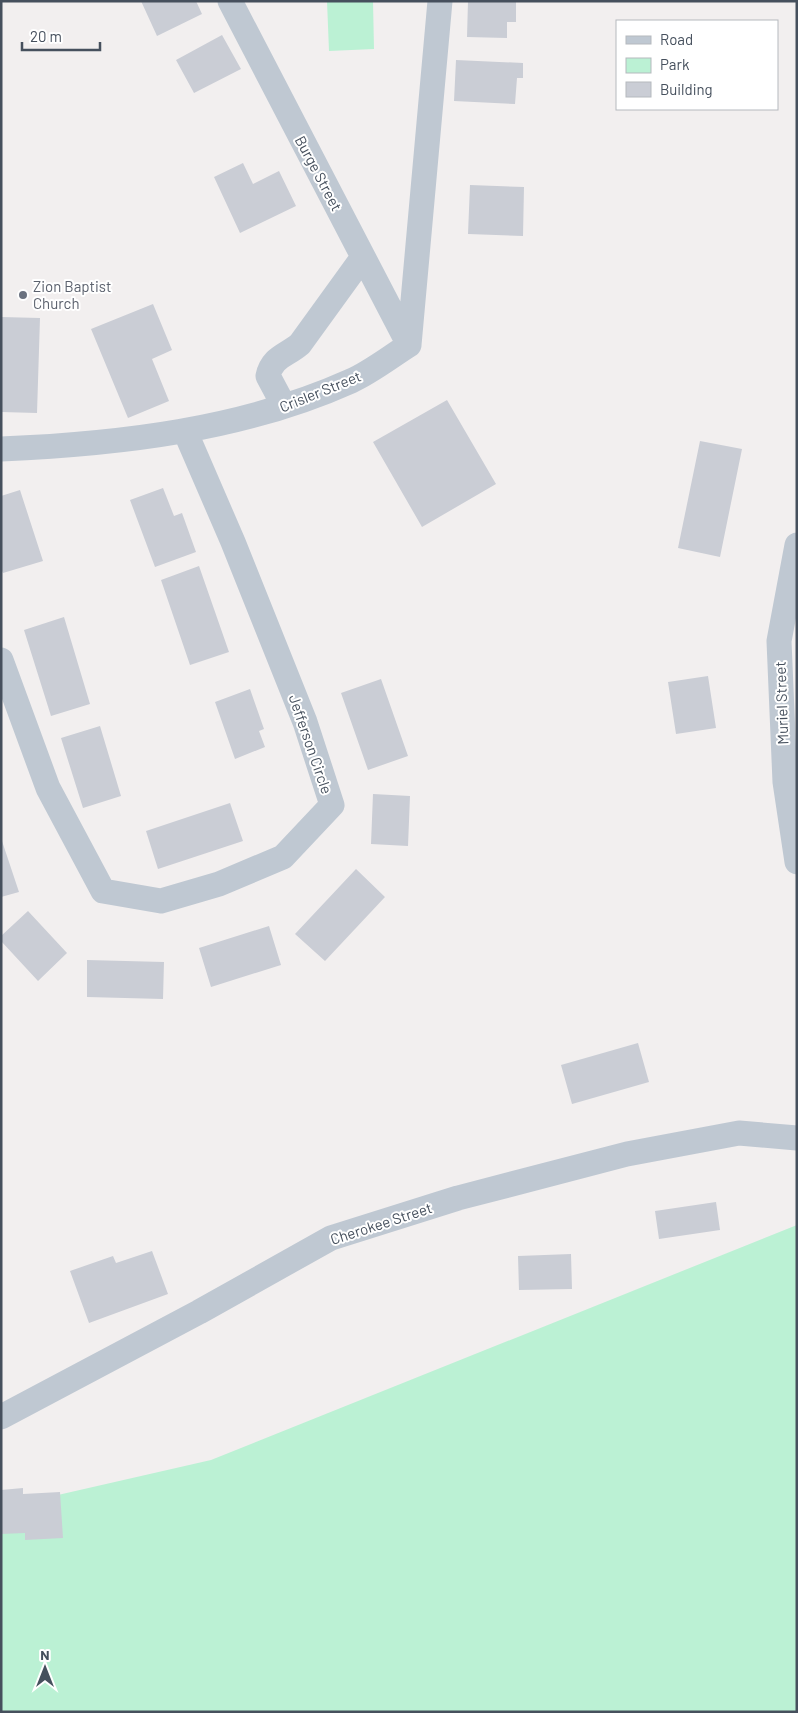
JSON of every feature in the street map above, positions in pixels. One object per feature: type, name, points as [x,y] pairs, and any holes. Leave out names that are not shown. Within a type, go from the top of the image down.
[{"type":"street","name":"Burge Street","points":[[230,1],[409,345]]},
{"type":"street","points":[[409,345],[440,1]]},
{"type":"street","points":[[284,406],[268,376],[270,366],[280,356],[290,353],[300,344],[363,257]]},
{"type":"street","name":"Crisler Street","points":[[1,449],[66,446],[185,431],[284,406],[352,381],[409,345]]},
{"type":"street","name":"Jefferson Circle","points":[[1,660],[48,788],[103,891],[161,902],[219,884],[283,856],[332,805],[305,722],[233,542],[185,431]]},
{"type":"street","name":"Muriel Street","points":[[797,545],[779,641],[784,782],[797,862]]},
{"type":"street","name":"Cherokee Street","points":[[1,1417],[199,1312],[331,1238],[458,1198],[628,1154],[739,1133],[797,1138]]},
{"type":"green space","points":[[327,1],[373,1],[374,49],[329,51]]},
{"type":"green space","points":[[797,1225],[797,1712],[1,1712],[1,1508],[211,1460]]},
{"type":"building","points":[[141,1],[196,1],[202,14],[157,36]]},
{"type":"building","points":[[468,1],[516,1],[516,22],[507,22],[507,38],[467,37]]},
{"type":"building","points":[[222,35],[241,69],[194,93],[176,60]]},
{"type":"building","points":[[456,60],[523,63],[523,78],[517,78],[515,104],[454,101]]},
{"type":"building","points":[[243,163],[253,184],[279,171],[296,206],[240,233],[214,177]]},
{"type":"building","points":[[470,185],[524,187],[523,236],[468,234]]},
{"type":"building","points":[[153,304],[172,350],[152,359],[169,401],[128,418],[91,329]]},
{"type":"building","points":[[1,317],[40,318],[37,413],[1,412]]},
{"type":"building","points":[[447,400],[496,484],[422,527],[373,442]]},
{"type":"building","points":[[700,441],[742,449],[720,557],[678,548]]},
{"type":"building","points":[[163,488],[174,516],[182,513],[196,552],[155,567],[130,500]]},
{"type":"building","points":[[20,490],[43,561],[3,573],[1,569],[1,496]]},
{"type":"building","points":[[199,566],[229,652],[190,665],[161,580]]},
{"type":"building","points":[[64,617],[90,704],[51,716],[24,630]]},
{"type":"building","points":[[708,676],[716,728],[676,734],[668,682]]},
{"type":"building","points":[[381,679],[408,756],[368,770],[341,693]]},
{"type":"building","points":[[250,689],[264,729],[259,731],[265,747],[235,759],[215,702]]},
{"type":"building","points":[[100,726],[121,796],[83,808],[61,738]]},
{"type":"building","points":[[373,794],[410,796],[408,846],[371,844]]},
{"type":"building","points":[[230,803],[243,841],[158,869],[146,831]]},
{"type":"building","points":[[1,838],[19,892],[1,897]]},
{"type":"building","points":[[356,869],[385,897],[325,961],[295,934]]},
{"type":"building","points":[[28,911],[67,953],[38,981],[1,941],[1,936]]},
{"type":"building","points":[[269,926],[281,965],[211,987],[199,948]]},
{"type":"building","points":[[87,960],[164,962],[163,999],[87,997]]},
{"type":"building","points":[[638,1043],[649,1082],[572,1104],[561,1065]]},
{"type":"building","points":[[716,1202],[720,1230],[659,1239],[655,1211]]},
{"type":"building","points":[[152,1251],[168,1294],[89,1323],[70,1271],[113,1256],[116,1263]]},
{"type":"building","points":[[571,1254],[572,1289],[519,1290],[518,1256]]},
{"type":"building","points":[[23,1488],[23,1494],[60,1492],[63,1538],[25,1540],[25,1533],[1,1534],[1,1490]]},
{"type":"place","name":"Zion Baptist Church","points":[[23,295]]}]
